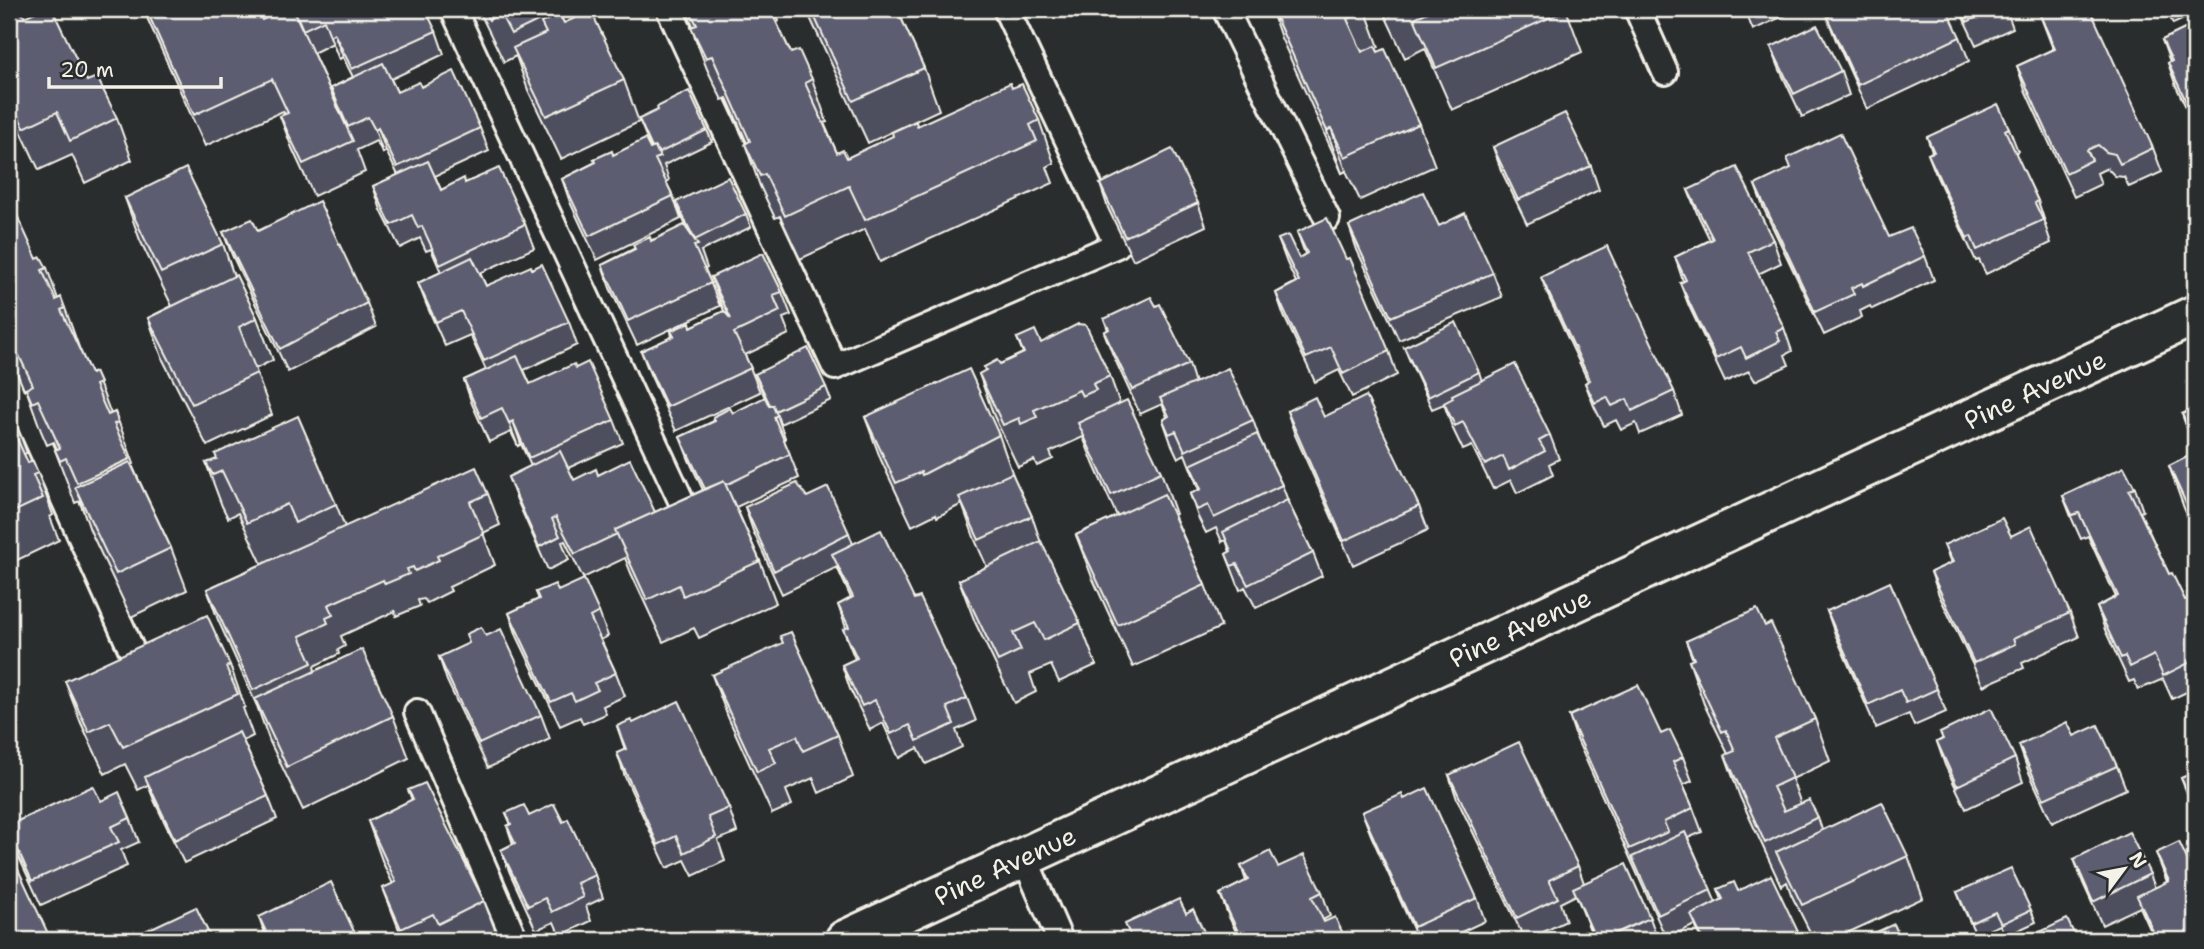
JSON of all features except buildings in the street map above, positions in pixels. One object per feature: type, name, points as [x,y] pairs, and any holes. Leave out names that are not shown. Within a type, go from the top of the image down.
[{"type":"street","name":"Pine Avenue","points":[[845,940],[2195,315]]},
{"type":"lane","points":[[453,9],[692,524]]},
{"type":"lane","points":[[669,9],[835,367],[1117,245],[1006,9]]},
{"type":"lane","points":[[1224,9],[1327,218]]},
{"type":"lane","points":[[1637,9],[1665,72]]},
{"type":"lane","points":[[9,377],[133,653]]},
{"type":"lane","points":[[417,712],[515,940]]},
{"type":"lane","points":[[1024,857],[1060,940]]}]
